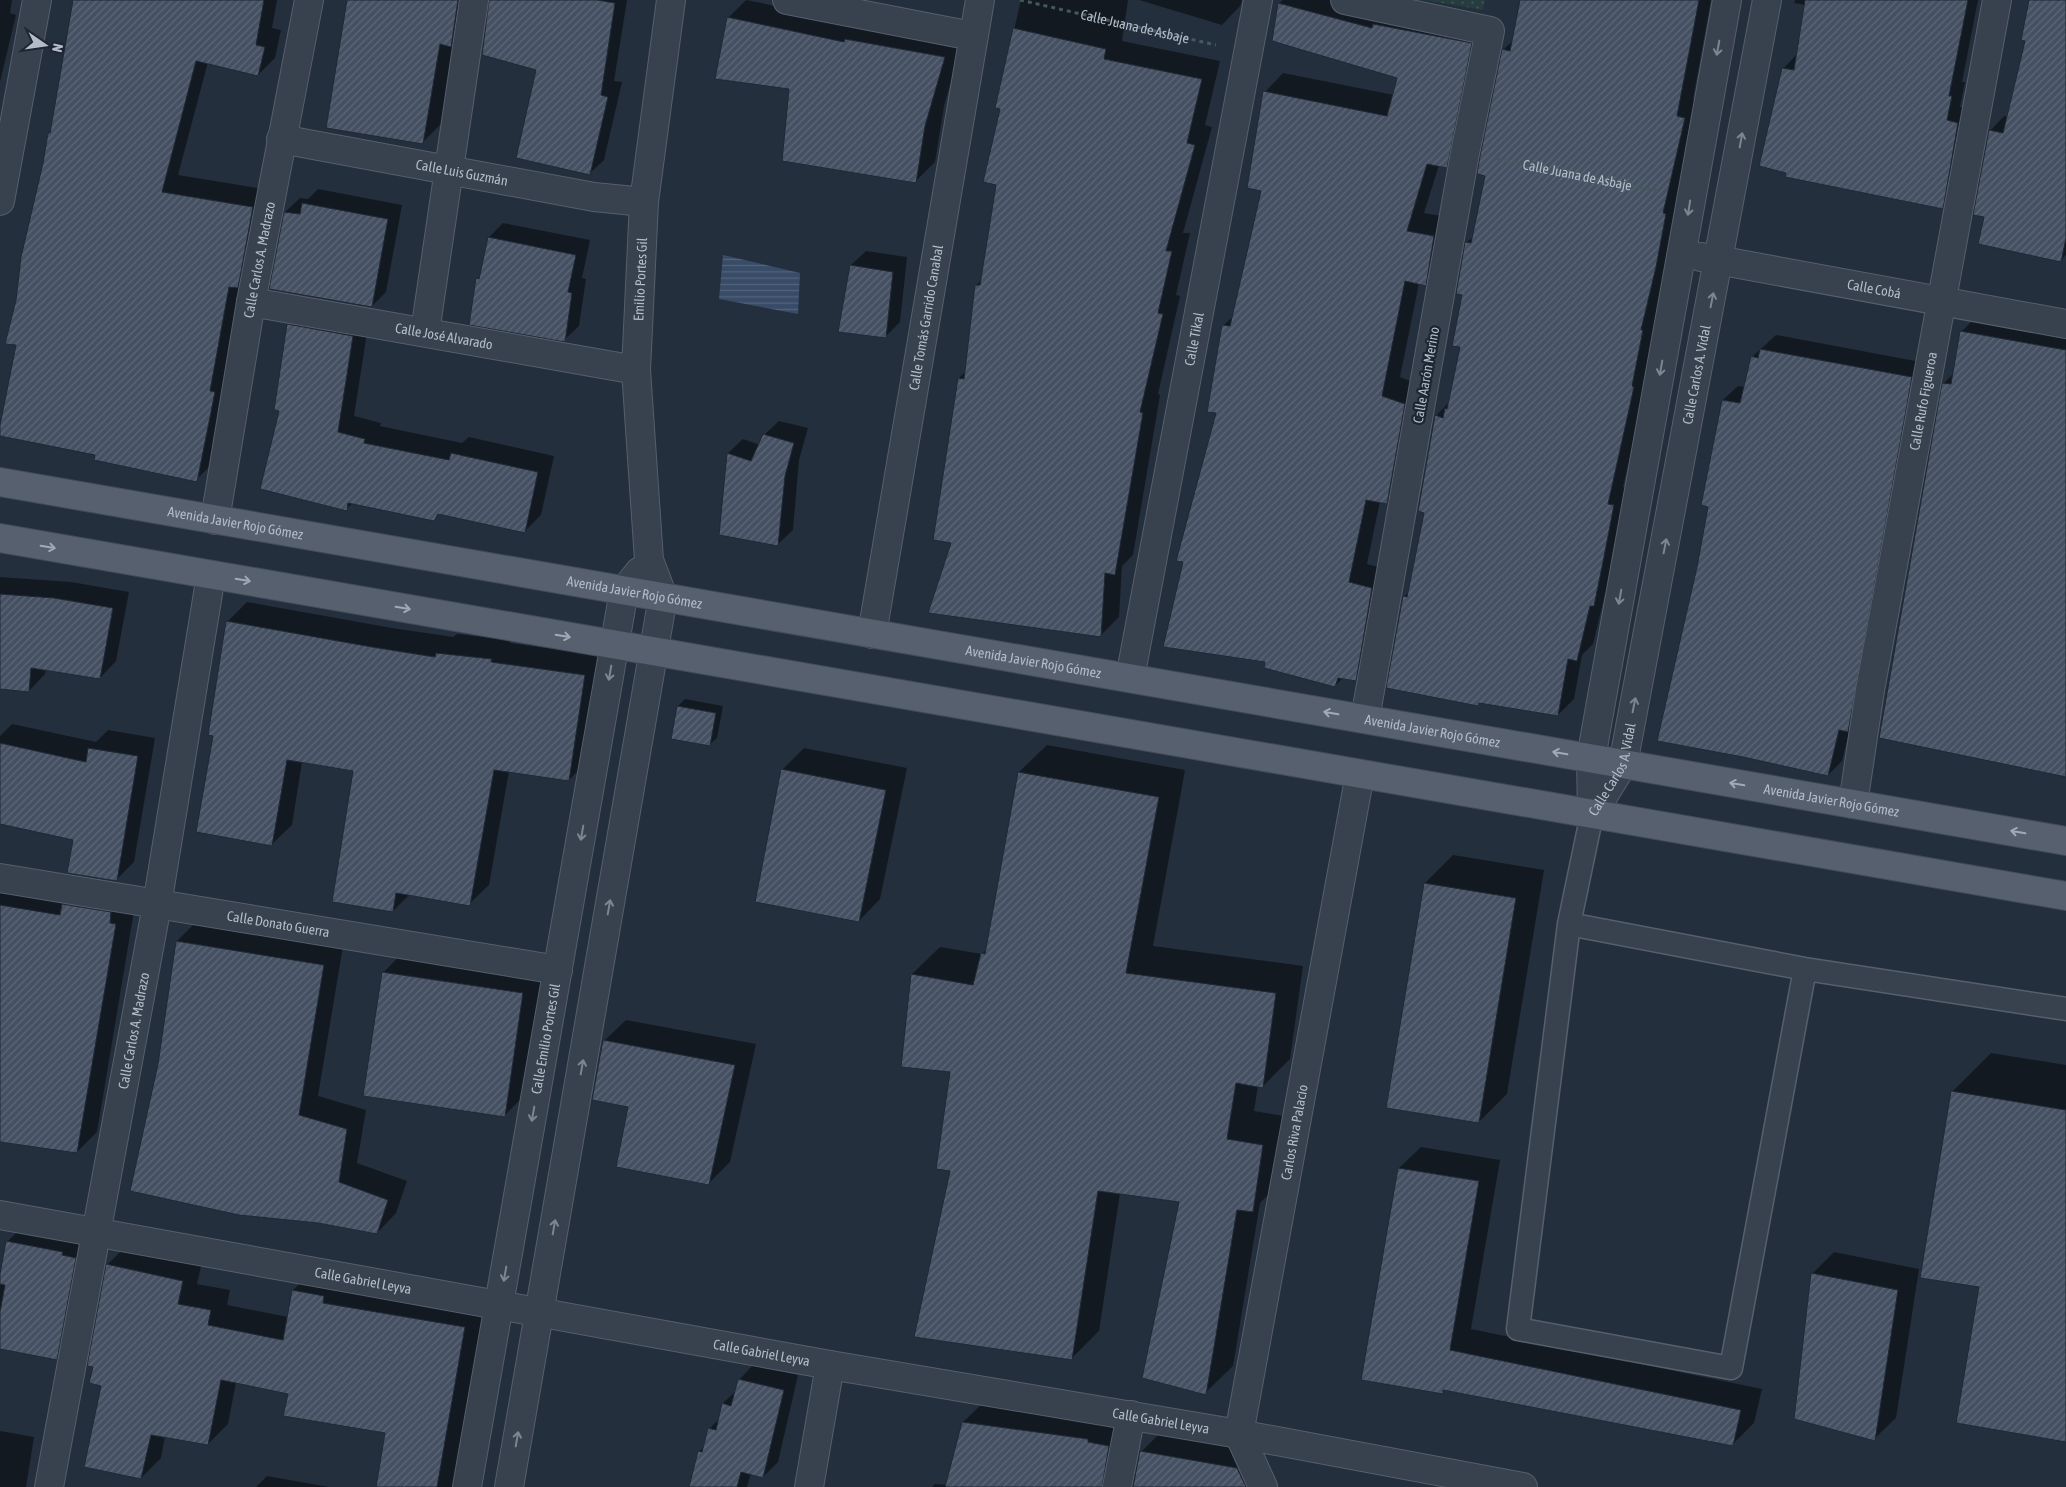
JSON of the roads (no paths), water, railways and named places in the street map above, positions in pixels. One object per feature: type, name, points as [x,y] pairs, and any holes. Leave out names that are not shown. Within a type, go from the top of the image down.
[{"type":"main road","name":"Avenida Javier Rojo Gómez","points":[[0,482],[2066,841]]},
{"type":"main road","points":[[0,538],[2066,896]]},
{"type":"street","points":[[0,201],[37,0]]},
{"type":"street","name":"Calle Carlos A. Madrazo","points":[[215,520],[251,302],[309,0]]},
{"type":"street","points":[[425,332],[474,0]]},
{"type":"street","name":"Emilio Portes Gil","points":[[663,597],[649,560],[636,370],[644,202],[671,0]]},
{"type":"street","points":[[787,0],[972,36]]},
{"type":"street","name":"Calle Tomás Garrido Canabal","points":[[872,634],[972,36],[980,0]]},
{"type":"street","name":"Calle Tikal","points":[[1130,678],[1258,0]]},
{"type":"street","name":"Calle Aarón Merino","points":[[1345,0],[1490,31],[1465,153],[1365,719]]},
{"type":"street","name":"Calle Carlos A. Vidal","points":[[1592,814],[1591,758],[1727,0]]},
{"type":"street","name":"Calle Carlos A. Vidal","points":[[1592,814],[1623,764],[1767,0]]},
{"type":"street","name":"Calle Rufo Figueroa","points":[[1853,804],[1870,690],[1940,301],[1997,0]]},
{"type":"street","name":"Calle Luis Guzmán","points":[[281,140],[594,197],[644,202]]},
{"type":"street","name":"Calle Cobá","points":[[1682,253],[2066,324]]},
{"type":"street","name":"Calle José Alvarado","points":[[251,302],[636,370]]},
{"type":"street","points":[[624,591],[649,560]]},
{"type":"street","name":"Calle Carlos A. Madrazo","points":[[49,1487],[157,905],[211,575]]},
{"type":"street","name":"Calle Emilio Portes Gil","points":[[467,1487],[624,591]]},
{"type":"street","points":[[509,1487],[663,597]]},
{"type":"street","name":"Carlos Riva Palacio","points":[[1239,1434],[1360,774]]},
{"type":"street","name":"Calle Donato Guerra","points":[[0,878],[558,970]]},
{"type":"street","name":"Calle Gabriel Leyva","points":[[0,1215],[830,1365],[1239,1434],[1523,1487]]},
{"type":"street","points":[[809,1487],[830,1365]]},
{"type":"street","points":[[1117,1487],[1131,1415]]},
{"type":"street","points":[[1239,1434],[1262,1487]]},
{"type":"lane","points":[[1592,814],[1569,924],[1518,1329],[1731,1368],[1805,969]]},
{"type":"lane","points":[[1569,924],[1805,969],[2066,1009]]},
{"type":"water","points":[[723,255],[800,273],[798,314],[719,299]]}]
